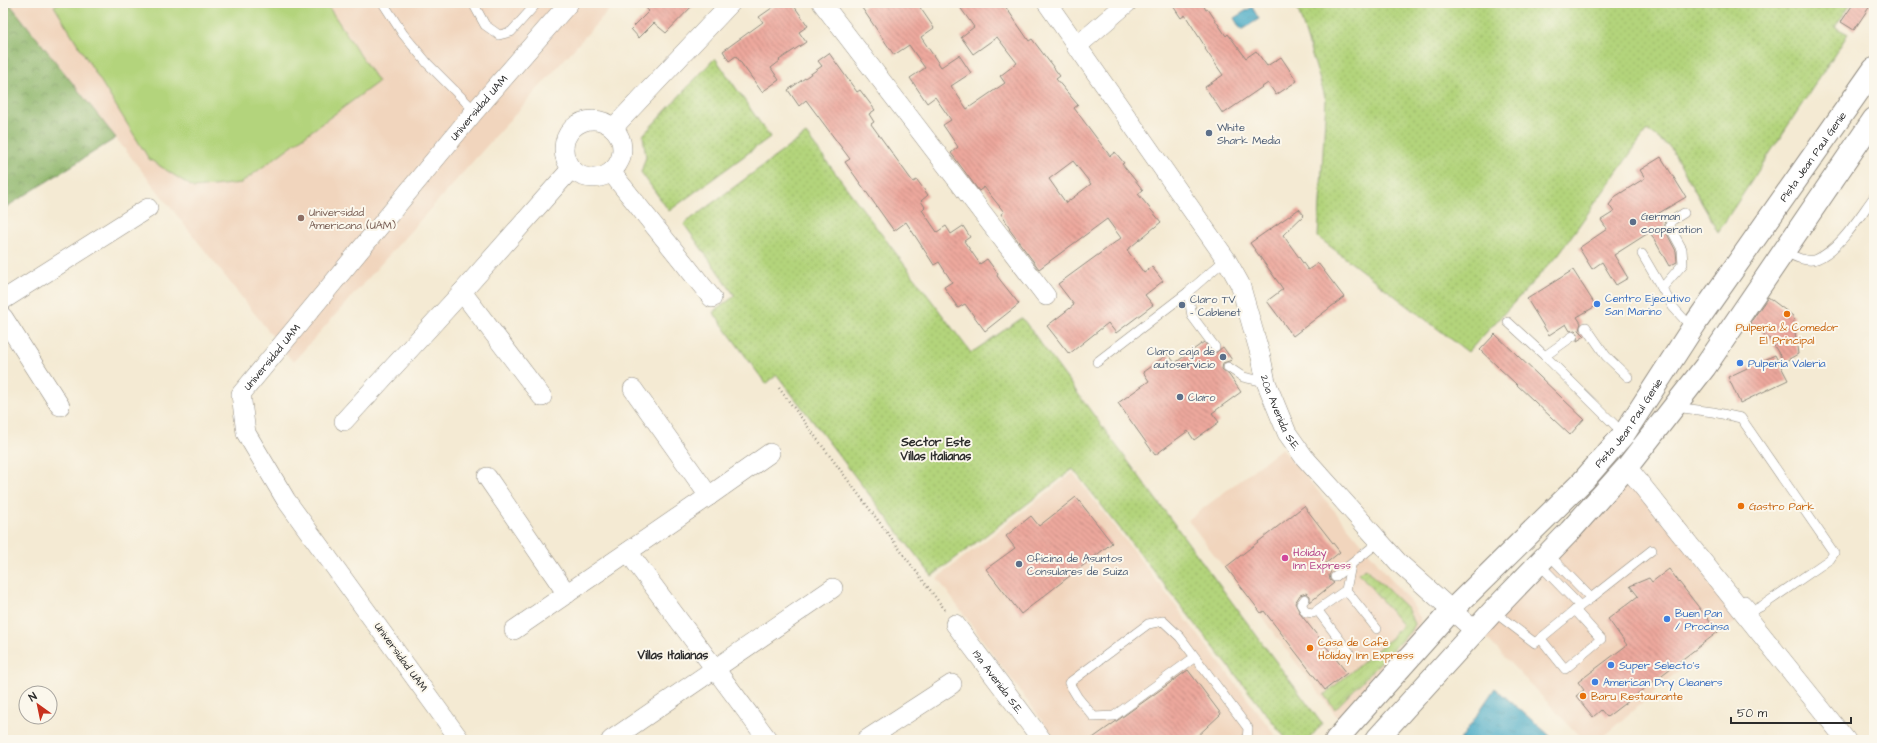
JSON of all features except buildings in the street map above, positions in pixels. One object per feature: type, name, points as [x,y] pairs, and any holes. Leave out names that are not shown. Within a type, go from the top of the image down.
[{"type":"main road","name":"Pista Jean Paul Genie","points":[[1336,740],[1451,611],[1583,481],[1624,434],[1692,328],[1874,69]]},
{"type":"main road","points":[[1376,740],[1493,611],[1544,559],[1630,464],[1705,367],[1874,119]]},
{"type":"street","name":"Universidad UAM","points":[[460,740],[286,500],[246,433],[242,394],[475,111],[569,3]]},
{"type":"street","points":[[613,128],[730,3]]},
{"type":"street","points":[[822,3],[1046,296]]},
{"type":"street","name":"20a Avenida S.E.","points":[[1047,3],[1076,47],[1226,259],[1240,284],[1261,357],[1266,382],[1287,433],[1304,457],[1398,562],[1475,631]]},
{"type":"street","points":[[1076,47],[1127,3]]},
{"type":"street","points":[[595,120],[605,122],[613,128],[619,136],[622,146],[621,156],[617,165],[611,172],[597,178],[583,177],[571,169],[565,161],[563,151],[564,141],[569,132],[576,125],[585,121],[595,120]]},
{"type":"street","points":[[344,421],[462,292],[571,169]]},
{"type":"street","points":[[611,172],[712,298]]},
{"type":"street","points":[[3,300],[148,208]]},
{"type":"street","points":[[462,292],[542,397]]},
{"type":"street","points":[[3,317],[60,406]]},
{"type":"street","points":[[633,389],[709,496]]},
{"type":"street","points":[[514,630],[770,453]]},
{"type":"street","points":[[1630,464],[1846,740]]},
{"type":"street","points":[[487,477],[567,594]]},
{"type":"street","points":[[628,552],[768,740]]},
{"type":"street","points":[[611,740],[833,588]]},
{"type":"street","name":"19a Avenida S.E.","points":[[955,624],[1042,740]]},
{"type":"street","points":[[866,740],[952,684]]},
{"type":"lane","points":[[383,3],[403,34],[428,64],[475,111]]},
{"type":"lane","points":[[473,3],[485,24],[499,36],[511,32],[537,3]]},
{"type":"lane","points":[[1785,251],[1796,258],[1816,260],[1830,250],[1847,233],[1874,197]]},
{"type":"lane","points":[[1662,288],[1683,264],[1684,258],[1682,249],[1670,224],[1671,221],[1684,213]]},
{"type":"lane","points":[[1642,254],[1673,307],[1692,328]]},
{"type":"lane","points":[[1097,362],[1188,292],[1226,259]]},
{"type":"lane","points":[[1188,292],[1192,316],[1215,348]]},
{"type":"lane","points":[[1508,322],[1545,356],[1624,434]]},
{"type":"lane","points":[[1585,328],[1586,327],[1606,356],[1628,376]]},
{"type":"lane","points":[[1545,356],[1574,336]]},
{"type":"lane","points":[[1228,367],[1243,378],[1266,382]]},
{"type":"lane","points":[[1630,464],[1754,610],[1830,559],[1834,553],[1831,546],[1741,418],[1713,412],[1674,407]]},
{"type":"lane","points":[[1335,577],[1380,541]]},
{"type":"lane","points":[[1493,611],[1535,643],[1652,550]]},
{"type":"lane","points":[[1544,559],[1592,598]]},
{"type":"lane","points":[[1540,638],[1565,669],[1601,639],[1544,559]]},
{"type":"lane","points":[[1305,599],[1301,604],[1306,612],[1313,613],[1318,611],[1346,590],[1351,565]]},
{"type":"lane","points":[[1346,590],[1377,629]]},
{"type":"lane","points":[[1318,611],[1349,652]]},
{"type":"lane","points":[[1195,657],[1114,716],[1094,717],[1078,698],[1070,683],[1148,624],[1163,621],[1180,638],[1195,657],[1248,728],[1247,740]]},
{"type":"path","points":[[780,388],[955,624]]},
{"type":"shaded area","name":"Universidad Americana (UAM)","points":[[9,3],[615,3],[293,362]]},
{"type":"shaded area","name":"Holiday Inn Express","points":[[1282,448],[1412,604],[1421,619],[1416,632],[1338,718],[1188,520]]},
{"type":"shaded area","points":[[1625,470],[1739,618],[1599,740],[1583,740],[1477,628]]},
{"type":"shaded area","points":[[1073,473],[1279,740],[1056,740],[937,578]]},
{"type":"green space","points":[[3,3],[9,3],[116,138],[3,209]]},
{"type":"green space","points":[[59,3],[326,3],[378,82],[241,183],[194,188],[149,159],[54,6]]},
{"type":"green space","points":[[1296,3],[1851,3],[1835,27],[1848,34],[1718,232],[1671,148],[1647,130],[1558,255],[1468,352],[1318,237],[1326,100]]},
{"type":"green space","points":[[715,58],[770,137],[669,211],[641,172],[646,157],[643,135]]},
{"type":"green space","points":[[806,134],[971,353],[1022,318],[1322,724],[1308,740],[1287,740],[1073,469],[932,576],[777,375],[766,384],[713,312],[735,296],[684,224]]},
{"type":"green space","points":[[1365,568],[1407,608],[1414,624],[1410,632],[1335,709],[1324,695],[1392,637],[1402,625],[1359,573]]},
{"type":"water","points":[[1252,7],[1259,19],[1241,30],[1234,18]]},
{"type":"water","points":[[1495,688],[1548,734],[1553,740],[1460,740]]},
{"type":"place","name":"White Shark Media","points":[[1209,133]]},
{"type":"place","name":"Universidad Americana (UAM)","points":[[301,218]]},
{"type":"place","name":"German cooperation","points":[[1633,222]]},
{"type":"place","name":"Centro Ejecutivo San Marino","points":[[1597,304]]},
{"type":"place","name":"Claro TV - Cablenet","points":[[1182,305]]},
{"type":"place","name":"Pulpería & Comedor El Principal","points":[[1787,314]]},
{"type":"place","name":"Claro caja de autoservicio","points":[[1223,357]]},
{"type":"place","name":"Pulpería Valeria","points":[[1740,363]]},
{"type":"place","name":"Claro","points":[[1180,397]]},
{"type":"place","name":"Gastro Park","points":[[1741,506]]},
{"type":"place","name":"Holiday Inn Express","points":[[1285,558]]},
{"type":"place","name":"Oficina de Asuntos Consulares de Suiza","points":[[1019,564]]},
{"type":"place","name":"Buen Pan / Procinsa","points":[[1667,619]]},
{"type":"place","name":"Casa de Café Holiday Inn Express","points":[[1310,648]]},
{"type":"place","name":"Super Selecto's","points":[[1611,665]]},
{"type":"place","name":"American Dry Cleaners","points":[[1595,682]]},
{"type":"place","name":"Baru Restaurante","points":[[1583,696]]},
{"type":"district","name":"Sector Este Villas Italianas","points":[[936,449]]},
{"type":"district","name":"Villas Italianas","points":[[673,655]]}]
